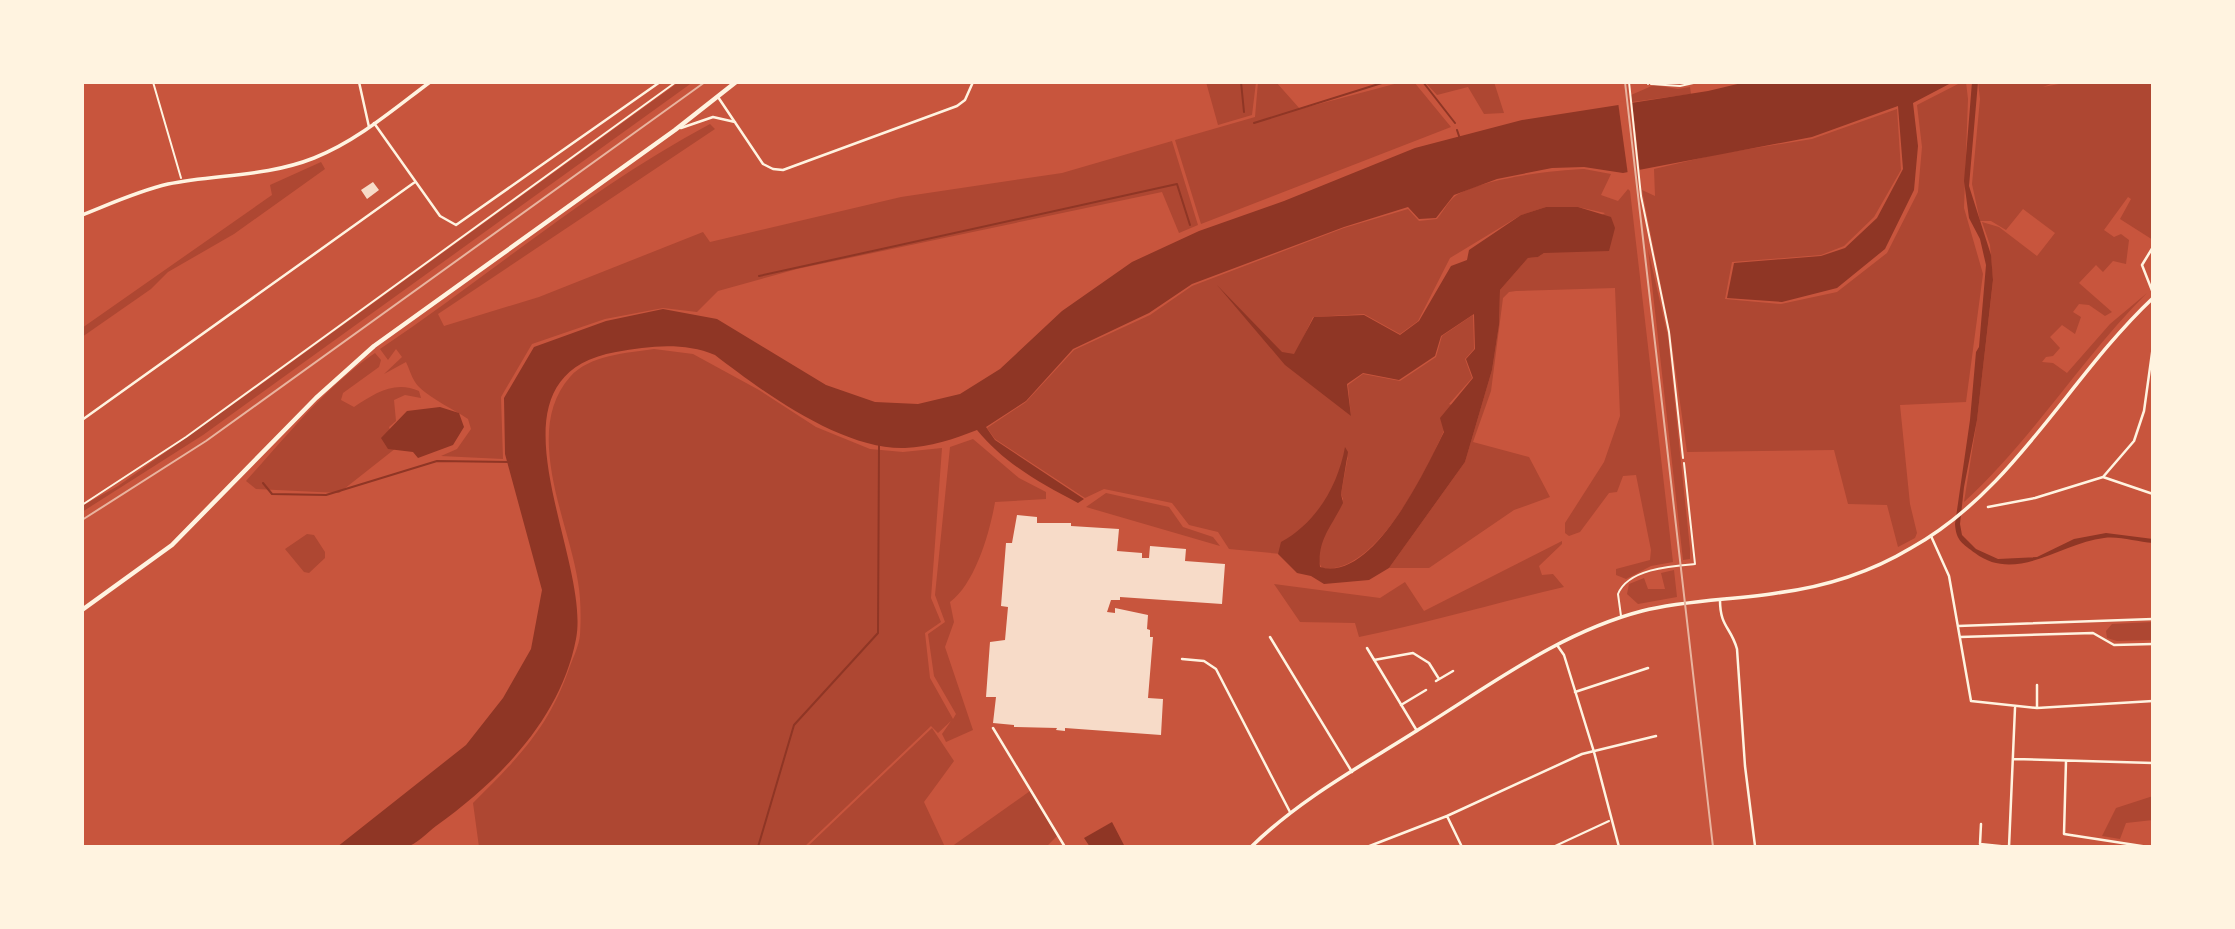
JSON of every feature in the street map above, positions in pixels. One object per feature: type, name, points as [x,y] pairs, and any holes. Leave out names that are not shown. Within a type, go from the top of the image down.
[{"type":"main road","points":[[82,215],[131,195],[182,183],[281,169],[316,158],[369,127],[430,82]]},
{"type":"main road","points":[[82,610],[172,545],[316,398],[374,346],[675,130],[736,82]]},
{"type":"main road","points":[[1251,847],[1290,812],[1558,645],[1621,617],[1661,607],[1818,585],[1854,575],[1911,549],[1952,521],[1997,479],[2109,342],[2153,298]]},
{"type":"street","points":[[359,82],[369,127]]},
{"type":"street","points":[[374,123],[444,220],[452,225],[461,224],[660,82]]},
{"type":"street","points":[[718,97],[763,164],[783,170],[957,106],[965,100],[973,82]]},
{"type":"street","points":[[675,130],[712,117],[736,123]]},
{"type":"street","points":[[82,420],[415,182]]},
{"type":"street","points":[[2153,247],[2142,264],[2153,293]]},
{"type":"street","points":[[1988,508],[2035,498],[2103,477],[2134,441],[2144,411],[2153,346]]},
{"type":"street","points":[[2103,477],[2153,494]]},
{"type":"street","points":[[1931,536],[1950,576],[1971,701],[2015,708],[2153,701]]},
{"type":"street","points":[[1720,600],[1724,628],[1734,639],[1737,649],[1745,766],[1755,846]]},
{"type":"street","points":[[1958,626],[2153,619]]},
{"type":"street","points":[[1960,637],[2093,633],[2114,645],[2153,644]]},
{"type":"street","points":[[1270,637],[1352,772]]},
{"type":"street","points":[[1558,645],[1594,752],[1614,819],[1619,847]]},
{"type":"street","points":[[1367,648],[1417,731]]},
{"type":"street","points":[[1374,660],[1413,653],[1429,663],[1438,680],[1453,671]]},
{"type":"street","points":[[1182,659],[1204,661],[1216,669],[1290,812]]},
{"type":"street","points":[[1575,692],[1648,668]]},
{"type":"street","points":[[2037,685],[2037,708]]},
{"type":"street","points":[[1401,705],[1426,690]]},
{"type":"street","points":[[1981,824],[1980,844],[2010,847],[2015,708]]},
{"type":"street","points":[[993,728],[1065,847]]},
{"type":"street","points":[[1367,847],[1447,816],[1594,752],[1656,736]]},
{"type":"street","points":[[2014,760],[2153,763]]},
{"type":"street","points":[[2066,761],[2064,834],[2148,847]]},
{"type":"street","points":[[1447,816],[1462,847]]},
{"type":"lane","points":[[1621,617],[1618,594],[1628,580],[1672,566],[1695,564],[1684,463]]},
{"type":"path","points":[[153,82],[182,183]]},
{"type":"path","points":[[82,505],[196,429],[676,82]]},
{"type":"path","points":[[1648,83],[1680,86],[1698,82]]},
{"type":"path","points":[[1629,84],[1641,190],[1670,332],[1684,463]]},
{"type":"path","points":[[1553,847],[1614,819]]},
{"type":"shaded area","points":[[679,82],[693,82],[203,435],[82,512],[82,506],[118,486],[249,393]]},
{"type":"shaded area","points":[[1206,82],[1256,82],[1252,115],[1218,125]]},
{"type":"shaded area","points":[[1258,82],[1276,82],[1300,109],[1402,82],[1414,82],[1451,127],[1201,224],[1175,140],[1255,117]]},
{"type":"shaded area","points":[[1425,82],[1494,82],[1504,113],[1484,114],[1468,87],[1437,95]]},
{"type":"shaded area","points":[[1746,82],[1953,82],[1913,103],[1918,146],[1914,190],[1885,249],[1837,288],[1782,302],[1727,298],[1734,263],[1821,256],[1845,248],[1877,218],[1903,169],[1898,106],[1812,137],[1623,173],[1584,167],[1552,168],[1497,179],[1454,195],[1436,218],[1419,219],[1408,207],[1344,227],[1192,284],[1149,313],[1073,349],[1026,401],[986,427],[995,440],[1084,499],[1078,503],[1011,463],[977,430],[942,442],[905,448],[855,440],[804,416],[715,355],[703,351],[666,346],[641,348],[616,352],[574,368],[553,396],[546,432],[549,474],[577,604],[576,639],[557,695],[542,721],[504,768],[418,841],[398,848],[337,847],[466,745],[503,698],[531,649],[542,590],[505,454],[504,398],[534,347],[606,321],[663,309],[717,319],[826,385],[875,402],[918,404],[960,394],[1000,369],[1062,311],[1132,262],[1199,231],[1284,201],[1415,148],[1522,120],[1708,91]]},
{"type":"shaded area","points":[[1966,82],[1968,99],[1964,208],[1983,274],[1966,402],[1900,405],[1910,504],[1917,533],[1915,538],[1898,547],[1887,505],[1848,504],[1834,450],[1687,452],[1670,331],[1642,190],[1655,196],[1654,169],[1718,154],[1812,139],[1897,109],[1901,170],[1874,217],[1844,246],[1821,255],[1732,262],[1725,299],[1781,304],[1837,292],[1887,253],[1918,192],[1922,147],[1917,105]]},
{"type":"shaded area","points":[[1972,82],[1978,82],[1969,186],[1991,255],[1993,280],[1977,420],[1964,487],[1960,524],[1962,535],[1976,549],[1998,559],[2037,557],[2074,539],[2106,533],[2153,539],[2153,543],[2104,538],[2039,559],[2006,564],[1991,561],[1975,553],[1961,542],[1957,534],[1955,524],[1970,420],[1976,352],[1979,347],[1986,265],[1980,239],[1969,218],[1964,181]]},
{"type":"shaded area","points":[[1978,82],[2056,82],[2043,87],[2070,82],[2153,82],[2153,240],[2120,219],[2131,199],[2128,197],[2104,230],[2114,237],[2121,234],[2129,240],[2126,264],[2113,261],[2103,272],[2096,265],[2079,283],[2112,312],[2105,316],[2089,305],[2079,304],[2073,312],[2081,317],[2075,334],[2062,325],[2050,337],[2060,348],[2042,362],[2053,363],[2067,373],[2110,324],[2147,293],[2100,345],[2012,452],[1964,502],[1977,420],[1993,281],[1990,245],[1982,222],[1999,227],[2037,256],[2055,233],[2023,209],[2006,230],[1991,221],[1980,221],[1972,184],[1980,99]]},
{"type":"shaded area","points":[[1654,85],[1678,89],[1690,87],[1691,94],[1632,102],[1631,95]]},
{"type":"shaded area","points":[[710,124],[715,129],[438,314],[444,326],[539,297],[703,232],[710,242],[901,197],[1062,173],[1172,141],[1198,225],[1179,233],[1162,192],[797,269],[718,291],[697,312],[663,308],[605,319],[532,344],[501,397],[503,459],[441,456],[457,449],[471,429],[468,419],[419,387],[406,362],[384,374],[402,357],[396,349],[388,360],[380,349],[583,203],[667,148]]},
{"type":"shaded area","points":[[321,162],[325,169],[234,234],[168,272],[151,289],[82,337],[82,328],[272,195],[270,185]]},
{"type":"shaded area","points":[[1584,169],[1611,174],[1601,195],[1618,201],[1628,189],[1630,191],[1673,562],[1651,566],[1626,579],[1616,575],[1616,569],[1650,560],[1651,550],[1636,475],[1623,476],[1617,492],[1609,493],[1580,532],[1569,536],[1565,533],[1565,523],[1604,462],[1620,416],[1615,288],[1516,291],[1509,292],[1503,298],[1491,391],[1473,442],[1529,457],[1550,497],[1514,510],[1429,568],[1389,568],[1465,462],[1492,370],[1499,325],[1500,290],[1528,258],[1538,257],[1605,213],[1578,207],[1546,207],[1521,215],[1450,258],[1418,321],[1400,334],[1364,314],[1313,317],[1295,355],[1351,416],[1348,385],[1363,374],[1400,381],[1436,357],[1442,336],[1473,315],[1474,349],[1465,359],[1472,378],[1449,404],[1454,406],[1434,452],[1385,533],[1365,553],[1344,565],[1322,568],[1319,551],[1324,533],[1343,499],[1341,494],[1348,456],[1331,495],[1292,555],[1229,549],[1218,532],[1189,525],[1172,503],[1104,489],[1085,498],[995,439],[987,428],[1026,402],[1074,350],[1150,315],[1192,286],[1344,228],[1408,209],[1419,221],[1437,219],[1454,197],[1480,185],[1554,171]]},
{"type":"shaded area","points":[[1546,207],[1578,207],[1611,217],[1615,228],[1609,251],[1544,253],[1528,258],[1500,290],[1499,325],[1492,370],[1465,462],[1389,568],[1369,580],[1324,584],[1311,576],[1297,573],[1278,554],[1281,542],[1305,525],[1324,502],[1337,476],[1345,447],[1348,452],[1341,494],[1343,503],[1323,541],[1320,567],[1340,567],[1359,558],[1378,541],[1395,520],[1444,432],[1440,418],[1473,378],[1466,359],[1475,349],[1474,314],[1441,336],[1435,356],[1399,380],[1363,373],[1347,384],[1351,416],[1285,365],[1217,285],[1282,352],[1294,354],[1314,317],[1364,315],[1400,335],[1419,321],[1451,266],[1467,260],[1469,250],[1521,215]]},
{"type":"shaded area","points":[[1648,249],[1668,337],[1690,549],[1690,559],[1683,560]]},
{"type":"shaded area","points":[[654,349],[693,354],[759,390],[816,427],[870,449],[903,452],[942,448],[931,598],[941,622],[925,633],[930,678],[953,719],[956,714],[934,676],[928,634],[945,622],[935,595],[950,447],[973,439],[1019,478],[1046,492],[1046,499],[995,502],[985,542],[974,570],[959,594],[950,602],[954,622],[945,647],[973,730],[946,742],[942,734],[951,721],[938,733],[931,726],[804,847],[479,847],[473,803],[518,756],[542,725],[562,688],[579,639],[578,582],[549,450],[550,423],[556,399],[570,377],[587,364],[609,356]]},
{"type":"shaded area","points":[[375,353],[381,360],[379,367],[343,393],[341,400],[354,407],[377,393],[393,388],[419,391],[421,398],[405,395],[394,400],[396,421],[389,427],[396,448],[339,493],[256,489],[246,481],[339,381]]},
{"type":"shaded area","points":[[440,407],[459,413],[464,427],[453,445],[418,458],[413,452],[388,449],[381,438],[407,411]]},
{"type":"shaded area","points":[[1106,493],[1169,507],[1183,527],[1213,537],[1220,546],[1086,507]]},
{"type":"shaded area","points":[[307,534],[314,535],[325,552],[325,558],[309,573],[304,572],[285,549]]},
{"type":"shaded area","points":[[1562,541],[1539,566],[1542,575],[1553,574],[1564,587],[1359,637],[1355,623],[1300,622],[1274,584],[1380,598],[1405,582],[1424,611]]},
{"type":"shaded area","points":[[1674,570],[1677,597],[1638,604],[1627,594],[1629,584],[1644,578],[1648,589],[1665,589],[1661,573]]},
{"type":"shaded area","points":[[2153,622],[2153,640],[2117,641],[2107,638],[2106,631],[2112,624]]},
{"type":"shaded area","points":[[932,728],[954,761],[924,802],[945,847],[807,847]]},
{"type":"shaded area","points":[[1030,791],[1057,836],[1046,847],[951,847]]},
{"type":"shaded area","points":[[2153,796],[2153,820],[2126,823],[2120,839],[2102,836],[2116,808]]},
{"type":"shaded area","points":[[1112,822],[1125,847],[1090,847],[1084,838]]},
{"type":"pier","points":[[1632,100],[1640,173],[1628,175],[1618,102]]},
{"type":"building","points":[[373,182],[379,190],[367,199],[361,190]]},
{"type":"building","points":[[1017,515],[1037,517],[1037,523],[1071,523],[1071,526],[1119,529],[1117,551],[1142,553],[1142,558],[1149,558],[1150,546],[1186,549],[1185,561],[1225,564],[1222,604],[1120,597],[1120,600],[1111,600],[1107,612],[1115,613],[1115,608],[1148,615],[1147,629],[1150,630],[1150,637],[1153,637],[1148,698],[1163,699],[1161,735],[1065,728],[1065,731],[993,723],[996,697],[986,697],[990,642],[1005,640],[1008,607],[1001,606],[1006,543],[1012,543]]},
{"type":"waterway","points":[[1241,82],[1244,112]]},
{"type":"waterway","points":[[1254,123],[1385,82]]},
{"type":"waterway","points":[[1423,82],[1455,123]]},
{"type":"waterway","points":[[1457,130],[1460,139]]},
{"type":"waterway","points":[[759,276],[1177,184],[1190,225]]},
{"type":"waterway","points":[[758,847],[794,725],[878,633],[879,445]]},
{"type":"waterway","points":[[263,483],[272,494],[326,495],[437,461],[510,462]]},
{"type":"railway","points":[[82,520],[206,441],[705,82]]},
{"type":"railway","points":[[1625,82],[1713,847]]}]
